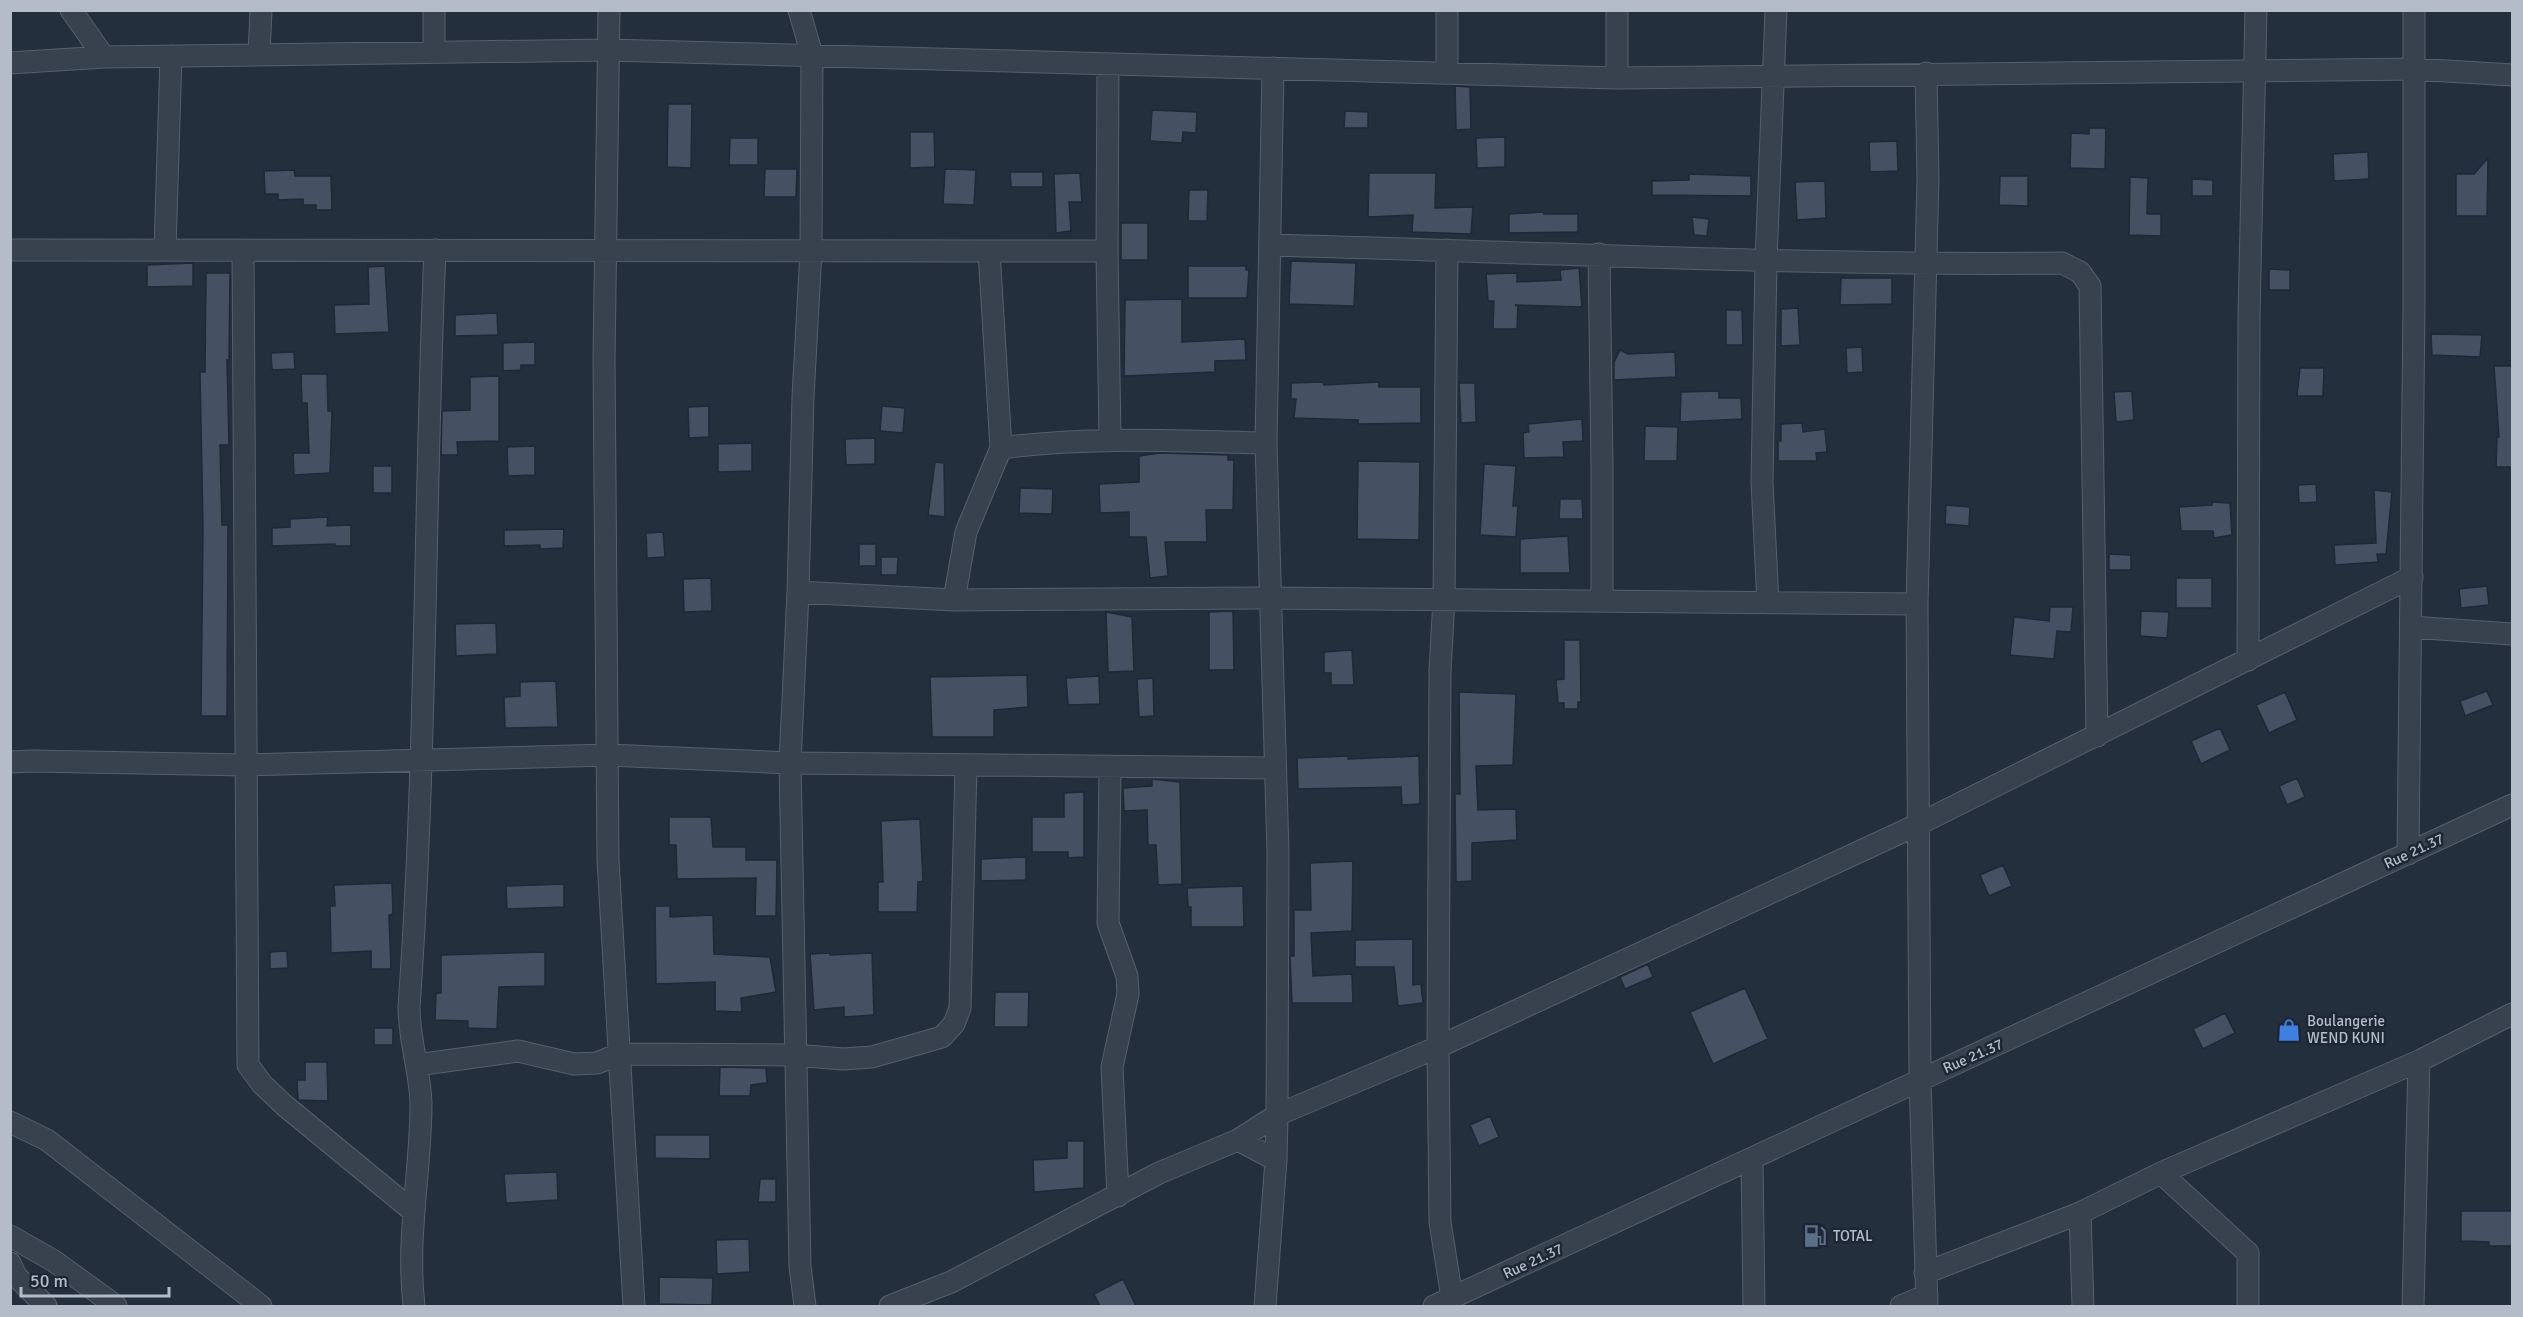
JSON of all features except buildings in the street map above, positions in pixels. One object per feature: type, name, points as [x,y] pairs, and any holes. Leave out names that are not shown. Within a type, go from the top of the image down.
[{"type":"street","points":[[71,10],[104,57]]},
{"type":"street","points":[[259,55],[261,10]]},
{"type":"street","points":[[434,10],[435,52]]},
{"type":"street","points":[[609,10],[604,372],[608,860],[634,1306]]},
{"type":"street","points":[[800,10],[812,56],[811,251],[806,315],[798,592],[790,763],[800,1266],[805,1306]]},
{"type":"street","points":[[1447,73],[1448,10]]},
{"type":"street","points":[[1617,10],[1617,78]]},
{"type":"street","points":[[1768,603],[1762,482],[1766,261],[1776,10]]},
{"type":"street","points":[[2248,660],[2249,327],[2256,10]]},
{"type":"street","points":[[2408,854],[2412,577],[2414,10]]},
{"type":"street","points":[[10,63],[104,57],[609,50],[1617,78],[1926,73],[2255,73],[2414,69],[2512,75]]},
{"type":"street","points":[[165,249],[171,56]]},
{"type":"street","points":[[1108,64],[1107,250],[1110,439]]},
{"type":"street","points":[[1265,1306],[1276,1160],[1277,1115],[1278,852],[1266,443],[1273,68]]},
{"type":"street","points":[[1901,1306],[1927,1301],[1920,1079],[1917,604],[1928,178],[1926,73]]},
{"type":"street","points":[[1270,245],[1926,265],[2062,263],[2080,272],[2090,286],[2097,736]]},
{"type":"street","points":[[414,1306],[413,1211],[421,1102],[417,1065],[411,1041],[409,1007],[422,760],[435,249]]},
{"type":"street","points":[[10,250],[1107,250]]},
{"type":"street","points":[[243,250],[248,1065],[262,1084],[277,1098],[413,1211]]},
{"type":"street","points":[[1443,1302],[1438,1047],[1440,683],[1444,599],[1447,250]]},
{"type":"street","points":[[954,600],[966,532],[1001,448],[989,251]]},
{"type":"street","points":[[1599,254],[1602,601]]},
{"type":"street","points":[[1001,448],[1048,442],[1110,439],[1266,443]]},
{"type":"street","points":[[890,1306],[951,1282],[1159,1173],[1238,1140],[1277,1115],[1438,1047],[1919,824],[2412,577]]},
{"type":"street","points":[[798,592],[954,600],[1271,598],[1917,604]]},
{"type":"street","points":[[2411,627],[2512,634]]},
{"type":"street","points":[[10,762],[246,765],[608,755],[790,763],[1275,768]]},
{"type":"street","points":[[417,1065],[518,1051],[574,1064],[597,1062],[619,1054],[795,1055],[843,1059],[872,1056],[942,1037],[954,1024],[960,1008],[966,765]]},
{"type":"street","points":[[1110,767],[1108,923],[1128,976],[1128,994],[1112,1067],[1118,1196]]},
{"type":"street","name":"Rue 21.37","points":[[1443,1302],[2512,805]]},
{"type":"street","points":[[1925,1273],[2080,1213],[2161,1173],[2420,1061],[2512,1014]]},
{"type":"street","points":[[2413,1306],[2420,1061]]},
{"type":"street","points":[[12,1123],[47,1140],[261,1306]]},
{"type":"street","points":[[1238,1140],[1276,1160]]},
{"type":"street","points":[[1752,1160],[1754,1306]]},
{"type":"street","points":[[2161,1173],[2248,1253],[2248,1306]]},
{"type":"street","points":[[2080,1213],[2083,1306]]},
{"type":"street","points":[[10,1236],[54,1261],[116,1306]]},
{"type":"street","points":[[10,1263],[16,1276],[46,1306]]},
{"type":"place","name":"Boulangerie WEND KUNI","points":[[2289,1030]]},
{"type":"place","name":"TOTAL","points":[[1815,1236]]}]
